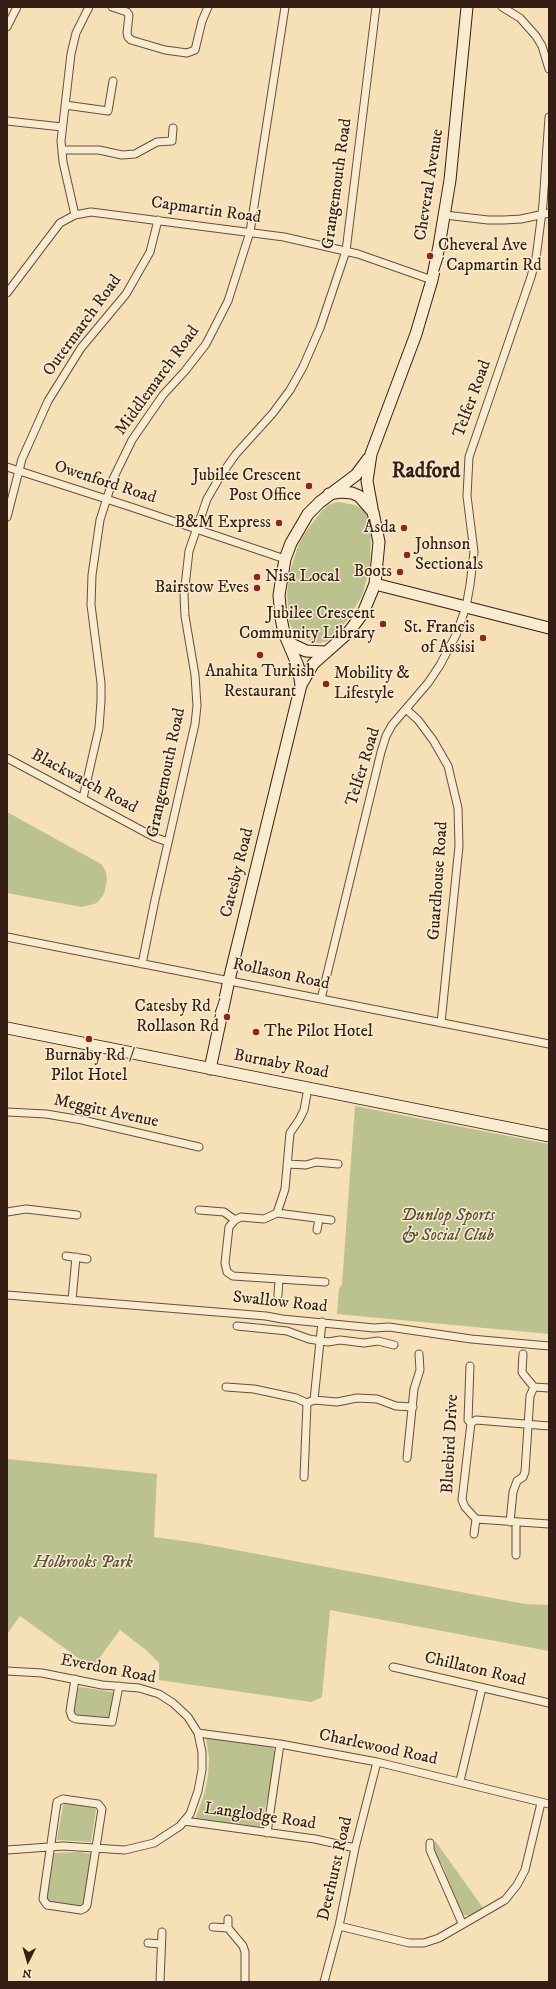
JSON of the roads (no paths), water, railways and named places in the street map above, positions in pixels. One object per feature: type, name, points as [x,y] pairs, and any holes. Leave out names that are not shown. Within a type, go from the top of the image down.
[{"type":"street","points":[[7,27],[17,7]]},
{"type":"street","points":[[75,215],[62,162],[62,127],[73,43],[89,7]]},
{"type":"street","points":[[112,7],[130,9],[128,37],[131,40],[164,50],[187,53],[195,50],[202,21],[208,7]]},
{"type":"street","name":"Middlemarch Road","points":[[83,798],[99,721],[101,683],[90,605],[96,540],[106,500],[132,440],[163,395],[206,344],[228,301],[250,232],[285,7]]},
{"type":"street","name":"Grangemouth Road","points":[[142,964],[195,724],[197,706],[195,675],[187,634],[184,595],[187,562],[195,529],[207,499],[221,475],[236,454],[273,413],[290,390],[304,367],[320,328],[346,251],[376,7]]},
{"type":"street","name":"Cheveral Avenue","points":[[373,512],[367,481],[371,454],[416,334],[432,280],[445,215],[457,121],[467,7]]},
{"type":"street","points":[[502,7],[520,18],[536,36],[542,46],[549,69]]},
{"type":"street","points":[[66,105],[108,111],[113,81]]},
{"type":"street","name":"Telfer Road","points":[[321,999],[381,752],[392,725],[440,665],[456,635],[466,607],[474,552],[467,496],[469,457],[531,277],[541,215],[549,118]]},
{"type":"street","points":[[7,121],[62,127]]},
{"type":"street","points":[[62,150],[99,150],[122,155],[135,154],[157,142],[172,141],[174,128]]},
{"type":"street","name":"Capmartin Road","points":[[7,292],[60,223],[75,215],[91,212],[250,232],[346,251],[432,280]]},
{"type":"street","points":[[445,215],[488,220],[522,219],[549,213]]},
{"type":"street","name":"Outermarch Road","points":[[7,517],[19,471],[35,428],[59,381],[81,348],[126,294],[141,269],[150,252],[158,220]]},
{"type":"street","name":"Cheveral Avenue","points":[[329,494],[341,487],[362,467],[371,454]]},
{"type":"street","name":"Owenford Road","points":[[7,467],[285,559]]},
{"type":"street","points":[[341,487],[351,482],[367,481]]},
{"type":"street","points":[[340,492],[352,493],[360,496],[373,512],[379,542],[375,584],[362,613],[348,634],[335,646],[325,652],[306,651],[289,643],[284,633],[280,618],[279,595],[285,559],[291,543],[308,514],[329,494],[340,492]]},
{"type":"street","points":[[375,584],[549,628]]},
{"type":"street","name":"Catesby Road","points":[[289,643],[298,666],[301,685]]},
{"type":"street","name":"Catesby Road","points":[[210,1069],[229,980],[301,685],[313,664],[325,652]]},
{"type":"street","name":"Guardhouse Road","points":[[406,709],[418,720],[433,740],[448,766],[458,808],[460,846],[441,1023]]},
{"type":"street","name":"Blackwatch Road","points":[[7,758],[154,837],[168,842]]},
{"type":"street","name":"Rollason Road","points":[[7,937],[549,1044]]},
{"type":"street","name":"Burnaby Road","points":[[7,1028],[549,1136]]},
{"type":"street","points":[[277,1213],[285,1189],[290,1133],[304,1110],[308,1088]]},
{"type":"street","name":"Meggitt Avenue","points":[[7,1112],[46,1114],[82,1120],[199,1147]]},
{"type":"street","points":[[287,1164],[306,1165],[316,1162],[338,1164]]},
{"type":"street","points":[[7,1212],[26,1209],[77,1215]]},
{"type":"street","points":[[198,1210],[224,1212],[235,1220]]},
{"type":"street","points":[[325,1282],[234,1276],[227,1272],[225,1263],[229,1227],[235,1220],[242,1217],[264,1219],[277,1213],[331,1220]]},
{"type":"street","points":[[317,1230],[319,1219]]},
{"type":"street","points":[[66,1256],[87,1259]]},
{"type":"street","points":[[72,1300],[76,1258]]},
{"type":"street","points":[[278,1295],[280,1279]]},
{"type":"street","name":"Swallow Road","points":[[7,1294],[266,1316],[374,1328],[389,1327],[471,1339],[549,1346]]},
{"type":"street","points":[[304,1477],[310,1401],[322,1322]]},
{"type":"street","points":[[237,1326],[287,1331],[320,1341],[340,1340],[360,1344],[378,1341],[394,1345]]},
{"type":"street","points":[[407,1458],[414,1389],[420,1370],[419,1354]]},
{"type":"street","points":[[523,1354],[522,1372],[534,1387],[549,1388]]},
{"type":"street","name":"Bluebird Drive","points":[[470,1366],[468,1420],[471,1423],[462,1500],[466,1510],[476,1519]]},
{"type":"street","points":[[226,1386],[254,1389],[310,1401],[338,1402],[358,1398],[377,1399],[396,1406],[413,1407]]},
{"type":"street","points":[[516,1555],[512,1492],[517,1481],[523,1477],[525,1472],[530,1396],[534,1387]]},
{"type":"street","points":[[471,1423],[476,1420],[549,1426]]},
{"type":"street","points":[[474,1534],[476,1519],[549,1524]]},
{"type":"street","name":"Chillaton Road","points":[[393,1667],[549,1703]]},
{"type":"street","name":"Everdon Road","points":[[7,1671],[42,1673],[102,1685],[139,1688],[159,1694],[188,1717],[198,1732],[202,1752],[200,1784],[194,1805],[184,1821],[163,1838],[138,1848],[119,1850],[79,1846],[7,1850]]},
{"type":"street","points":[[75,1679],[70,1711],[72,1717],[76,1719],[112,1722],[119,1686]]},
{"type":"street","points":[[460,1782],[482,1688]]},
{"type":"street","name":"Charlewood Road","points":[[198,1732],[280,1744],[377,1762],[549,1804]]},
{"type":"street","points":[[267,1833],[280,1744]]},
{"type":"street","name":"Deerhurst Road","points":[[324,1982],[339,1926],[355,1848],[377,1762]]},
{"type":"street","points":[[63,1799],[101,1806],[96,1848],[87,1905],[85,1908],[81,1910],[44,1903],[43,1899],[58,1802],[63,1799]]},
{"type":"street","points":[[339,1926],[409,1943],[424,1943],[439,1938],[462,1923],[505,1900],[517,1885],[524,1870],[541,1802]]},
{"type":"street","name":"Langlodge Road","points":[[184,1821],[315,1840],[355,1848]]},
{"type":"street","points":[[430,1843],[430,1850],[462,1923]]},
{"type":"street","points":[[228,1919],[228,1928],[243,1946],[245,1952],[245,1982]]},
{"type":"street","points":[[213,1927],[228,1928]]},
{"type":"street","points":[[160,1982],[162,1932]]},
{"type":"street","points":[[148,1943],[161,1944]]},
{"type":"place","name":"Cheveral Ave / Capmartin Rd","points":[[430,256]]},
{"type":"place","name":"Jubilee Crescent Post Office","points":[[309,486]]},
{"type":"place","name":"B&M Express","points":[[279,523]]},
{"type":"place","name":"Asda","points":[[404,528]]},
{"type":"place","name":"Johnson Sectionals","points":[[407,555]]},
{"type":"place","name":"Boots","points":[[400,572]]},
{"type":"place","name":"Nisa Local","points":[[257,577]]},
{"type":"place","name":"Bairstow Eves","points":[[257,588]]},
{"type":"place","name":"Jubilee Crescent Community Library","points":[[383,624]]},
{"type":"place","name":"St. Francis of Assisi","points":[[483,638]]},
{"type":"place","name":"Anahita Turkish Restaurant","points":[[260,655]]},
{"type":"place","name":"Mobility & Lifestyle","points":[[326,684]]},
{"type":"place","name":"Catesby Rd / Rollason Rd","points":[[227,1017]]},
{"type":"place","name":"The Pilot Hotel","points":[[256,1032]]},
{"type":"place","name":"Burnaby Rd / Pilot Hotel","points":[[89,1039]]},
{"type":"district","name":"Radford","points":[[426,473]]},
{"type":"park label","name":"Dunlop Sports & Social Club","points":[[448,1226]]},
{"type":"park label","name":"Holbrooks Park","points":[[83,1563]]}]
